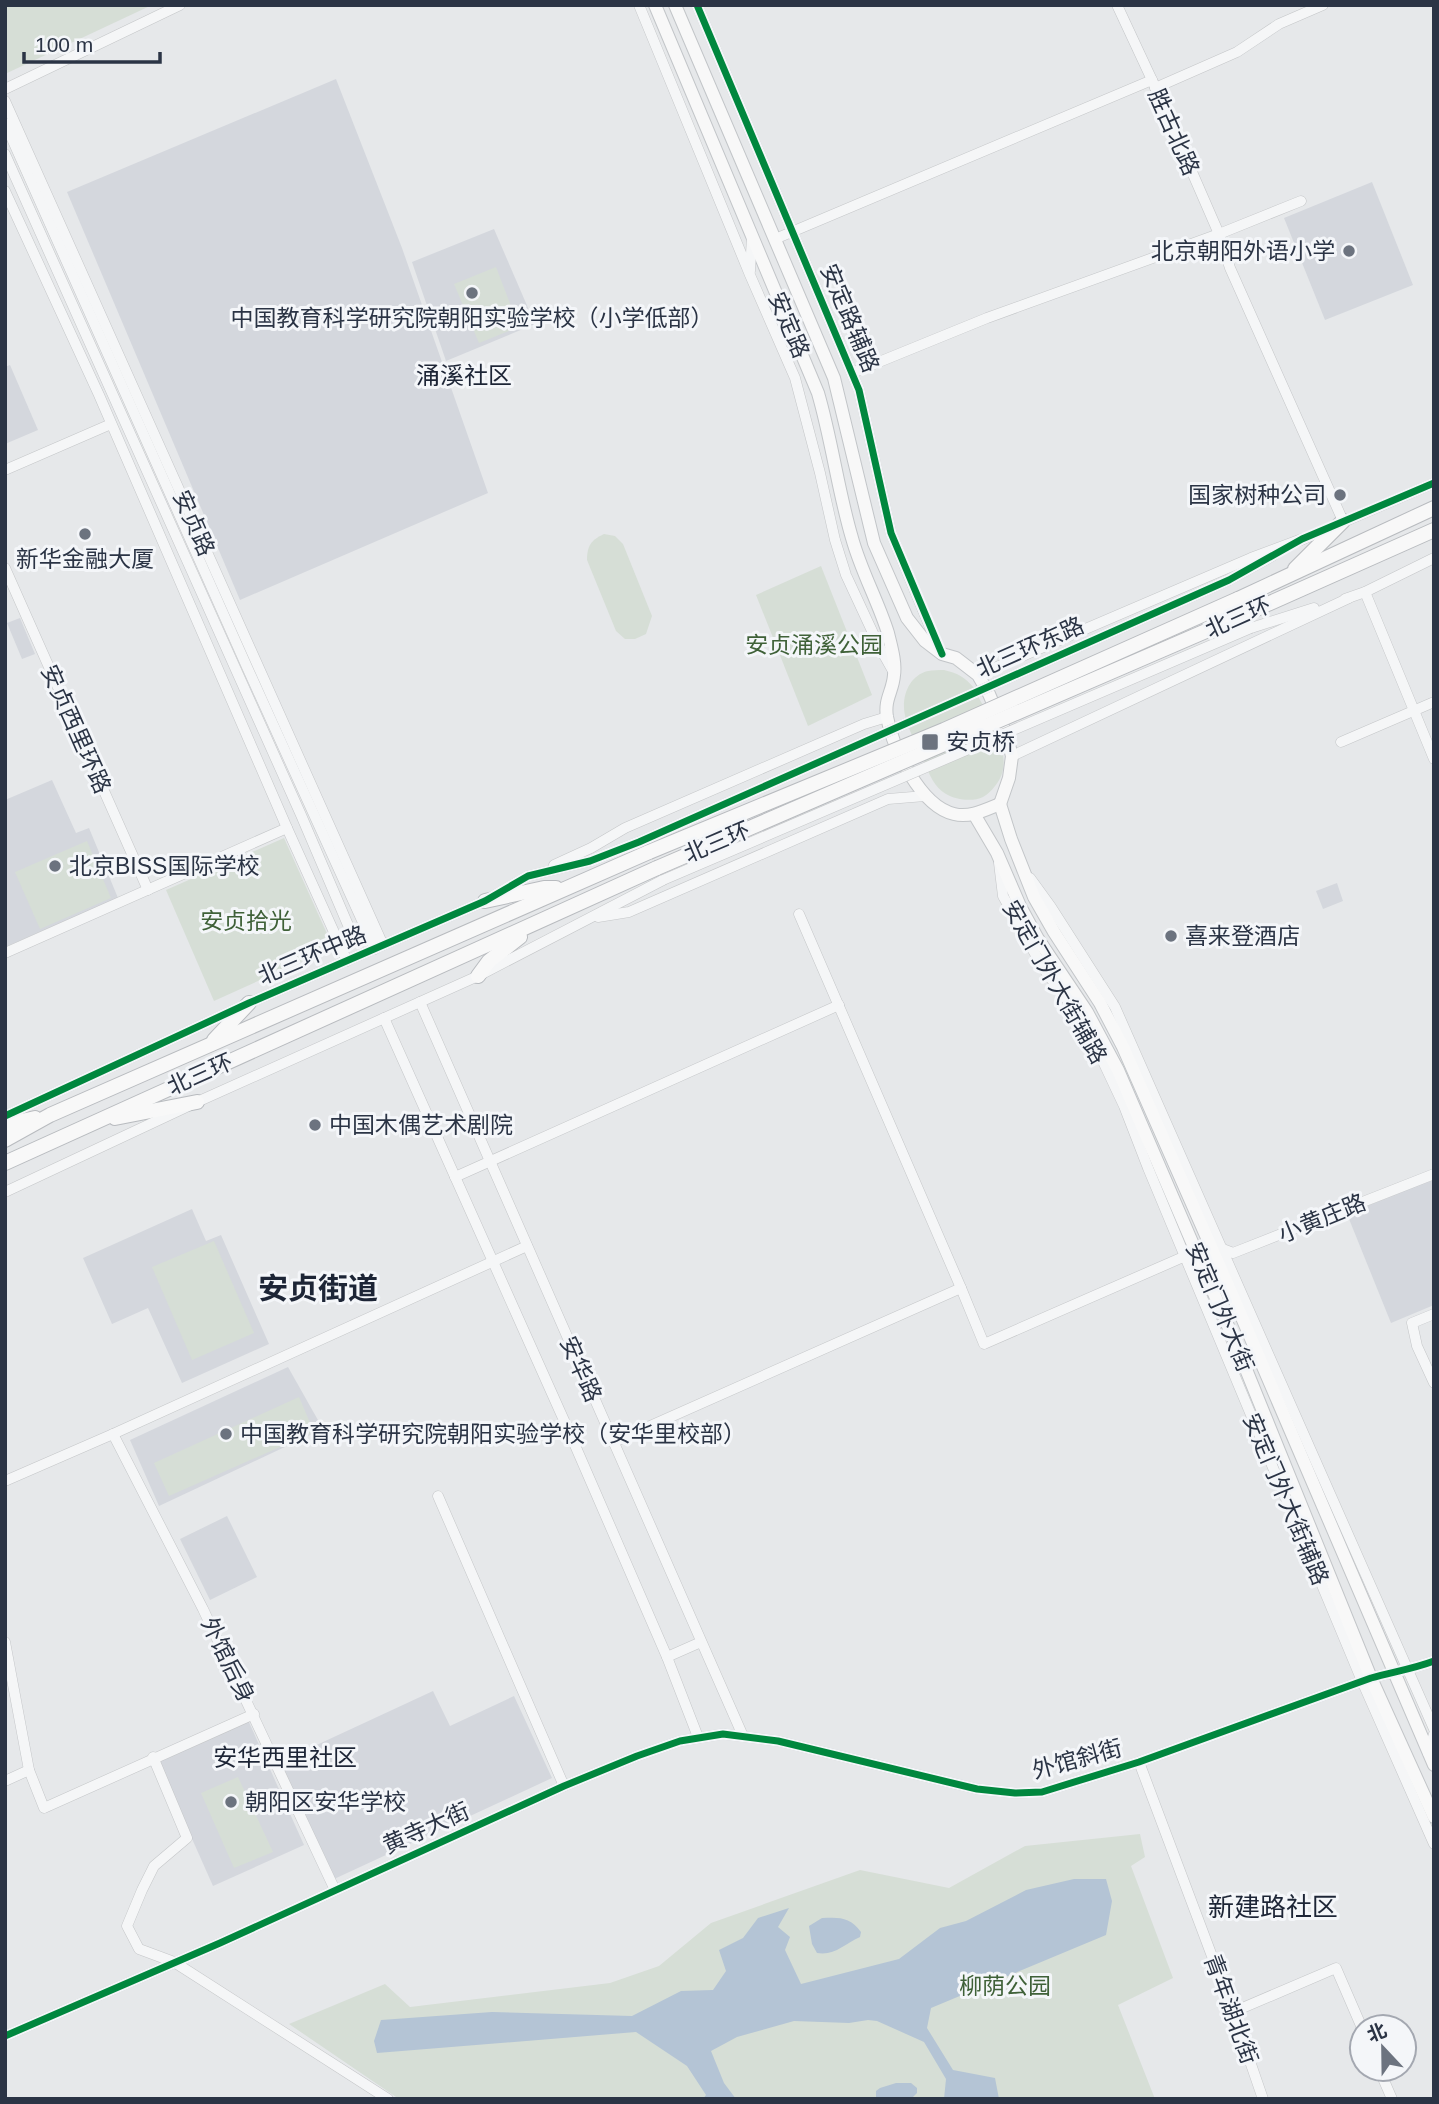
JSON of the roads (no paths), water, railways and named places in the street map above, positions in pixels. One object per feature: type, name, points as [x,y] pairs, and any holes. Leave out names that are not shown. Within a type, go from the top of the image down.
[{"type":"highway","name":"北三环","points":[[5,1140],[50,1115],[565,888],[644,847],[944,730],[1286,578],[1434,508]]},
{"type":"highway","points":[[1286,578],[1343,521]]},
{"type":"highway","name":"北三环","points":[[5,1163],[537,923],[660,874],[1434,530]]},
{"type":"highway","points":[[485,901],[544,888],[565,888]]},
{"type":"highway","points":[[478,976],[489,961],[537,923]]},
{"type":"highway","points":[[208,1047],[250,1003]]},
{"type":"highway","points":[[100,1122],[197,1102]]},
{"type":"highway","points":[[5,1125],[50,1115]]},
{"type":"main road","name":"安定路","points":[[656,5],[818,393],[852,541],[884,621],[893,655],[895,675],[886,700],[887,716]]},
{"type":"main road","name":"安定路","points":[[675,5],[834,378],[874,543],[907,618],[925,641],[942,654],[956,658],[978,675]]},
{"type":"main road","points":[[887,716],[912,779],[925,796],[954,814],[974,814],[1000,804],[1009,778],[1012,756],[1006,734],[978,675]]},
{"type":"main road","name":"安定门外大街","points":[[1000,804],[1034,897],[1100,1003],[1123,1047],[1215,1246],[1431,1759]]},
{"type":"main road","name":"安定门外大街","points":[[974,814],[997,853],[1038,939],[1087,1012],[1118,1070],[1191,1254],[1237,1347],[1366,1680],[1434,1817]]},
{"type":"street","points":[[5,89],[180,5]]},
{"type":"street","points":[[639,5],[750,275],[796,378],[846,575],[878,646],[895,675]]},
{"type":"street","name":"安定路辅路","points":[[697,5],[852,373],[866,414],[891,533],[942,654]]},
{"type":"street","points":[[1116,5],[1154,84],[1237,52],[1279,24],[1323,5]]},
{"type":"street","name":"胜古北路","points":[[775,239],[1154,84],[1219,234],[1230,268],[1343,521]]},
{"type":"street","name":"安贞路","points":[[5,101],[171,495],[364,925],[379,947]]},
{"type":"street","name":"安贞路","points":[[5,123],[126,383],[176,483],[379,947]]},
{"type":"street","name":"安贞路","points":[[5,154],[346,920]]},
{"type":"street","name":"安贞路","points":[[5,191],[99,395],[287,828],[348,961]]},
{"type":"street","points":[[852,373],[987,318],[1219,234],[1301,201]]},
{"type":"street","points":[[750,275],[752,237]]},
{"type":"street","points":[[99,395],[126,383]]},
{"type":"street","points":[[5,470],[111,424]]},
{"type":"street","points":[[171,495],[176,483]]},
{"type":"street","name":"北三环东路","points":[[644,847],[1229,580],[1302,539],[1434,483]]},
{"type":"street","points":[[157,528],[175,533]]},
{"type":"street","points":[[978,675],[1251,558],[1302,539]]},
{"type":"street","points":[[5,1192],[197,1102],[478,976],[587,919],[660,874],[1251,628],[1365,592],[1434,558]]},
{"type":"street","name":"安贞西里环路","points":[[5,568],[148,890]]},
{"type":"street","points":[[1365,592],[1434,759]]},
{"type":"street","points":[[1012,756],[1349,598]]},
{"type":"street","points":[[1341,742],[1434,702]]},
{"type":"street","points":[[528,876],[591,848],[638,823],[887,716]]},
{"type":"street","points":[[273,723],[285,728]]},
{"type":"street","points":[[261,767],[267,738]]},
{"type":"street","points":[[587,919],[629,912],[888,799],[925,796]]},
{"type":"street","points":[[5,953],[287,828]]},
{"type":"street","name":"北三环中路","points":[[5,1116],[250,1003],[485,901],[528,876],[644,847]]},
{"type":"street","points":[[317,894],[346,920],[355,934],[360,933],[364,925]]},
{"type":"street","points":[[799,914],[984,1344],[1191,1254]]},
{"type":"street","name":"安华路","points":[[420,1002],[743,1736]]},
{"type":"street","points":[[455,1177],[839,1005]]},
{"type":"street","name":"安华路","points":[[384,1018],[667,1657],[698,1737]]},
{"type":"street","name":"小黄庄路","points":[[1215,1246],[1233,1253],[1434,1174]]},
{"type":"street","points":[[5,1481],[527,1246]]},
{"type":"street","name":"安定门外大街辅路","points":[[1215,1246],[1409,1670],[1434,1732]]},
{"type":"street","points":[[614,1442],[961,1288]]},
{"type":"street","points":[[1434,1314],[1412,1323],[1417,1346],[1434,1383]]},
{"type":"street","name":"外馆后身","points":[[113,1434],[203,1609],[335,1890]]},
{"type":"street","points":[[438,1496],[564,1786]]},
{"type":"street","points":[[5,1642],[29,1770],[44,1808],[254,1714]]},
{"type":"street","points":[[667,1657],[701,1642]]},
{"type":"street","name":"外馆斜街","points":[[698,1737],[723,1734],[743,1736],[790,1744],[977,1789],[1042,1792],[1139,1762],[1366,1680],[1434,1661]]},
{"type":"street","points":[[1366,1680],[1434,1844]]},
{"type":"street","points":[[1431,1759],[1434,1732]]},
{"type":"street","name":"黄寺大街","points":[[5,2036],[564,1786],[637,1756],[698,1737]]},
{"type":"street","points":[[153,1757],[187,1838],[154,1866],[142,1890],[127,1926],[139,1949],[174,1962],[388,2099]]},
{"type":"street","name":"青年湖北街","points":[[1139,1762],[1233,2011],[1263,2099]]},
{"type":"street","points":[[5,1781],[29,1770]]},
{"type":"street","points":[[1233,2011],[1336,1968],[1356,2013]]},
{"type":"water","points":[[1074,1879],[1106,1879],[1112,1901],[1106,1935],[931,2008],[927,2028],[953,2070],[995,2078],[999,2099],[944,2099],[946,2079],[924,2042],[877,2021],[868,2020],[849,2023],[794,2021],[737,2037],[711,2051],[724,2083],[736,2099],[703,2099],[706,2095],[687,2066],[636,2032],[377,2053],[374,2041],[381,2020],[492,2012],[632,2016],[681,1991],[713,1990],[726,1971],[719,1950],[743,1938],[758,1918],[789,1908],[778,1927],[790,1937],[785,1950],[801,1984],[899,1959],[940,1928],[966,1921],[1026,1890]]},
{"type":"water","points":[[822,1918],[849,1921],[861,1932],[860,1937],[834,1951],[817,1953],[812,1944],[809,1926]]},
{"type":"water","points":[[896,2083],[911,2083],[917,2088],[917,2093],[911,2099],[876,2099],[876,2091]]},
{"type":"place","name":"北京朝阳外语小学","points":[[1349,251]]},
{"type":"place","name":"中国教育科学研究院朝阳实验学校（小学低部）","points":[[472,293]]},
{"type":"place","name":"国家树种公司","points":[[1340,495]]},
{"type":"place","name":"新华金融大厦","points":[[85,534]]},
{"type":"place","name":"安贞桥","points":[[930,742]]},
{"type":"place","name":"北京BISS国际学校","points":[[55,866]]},
{"type":"place","name":"喜来登酒店","points":[[1171,936]]},
{"type":"place","name":"中国木偶艺术剧院","points":[[315,1125]]},
{"type":"place","name":"中国教育科学研究院朝阳实验学校（安华里校部）","points":[[226,1434]]},
{"type":"place","name":"朝阳区安华学校","points":[[231,1802]]},
{"type":"district","name":"涌溪社区","points":[[464,375]]},
{"type":"district","name":"安贞街道","points":[[318,1288]]},
{"type":"district","name":"安华西里社区","points":[[285,1757]]},
{"type":"district","name":"新建路社区","points":[[1273,1907]]},
{"type":"park label","name":"安贞涌溪公园","points":[[814,645]]},
{"type":"park label","name":"安贞拾光","points":[[246,921]]},
{"type":"park label","name":"柳荫公园","points":[[1005,1986]]}]
